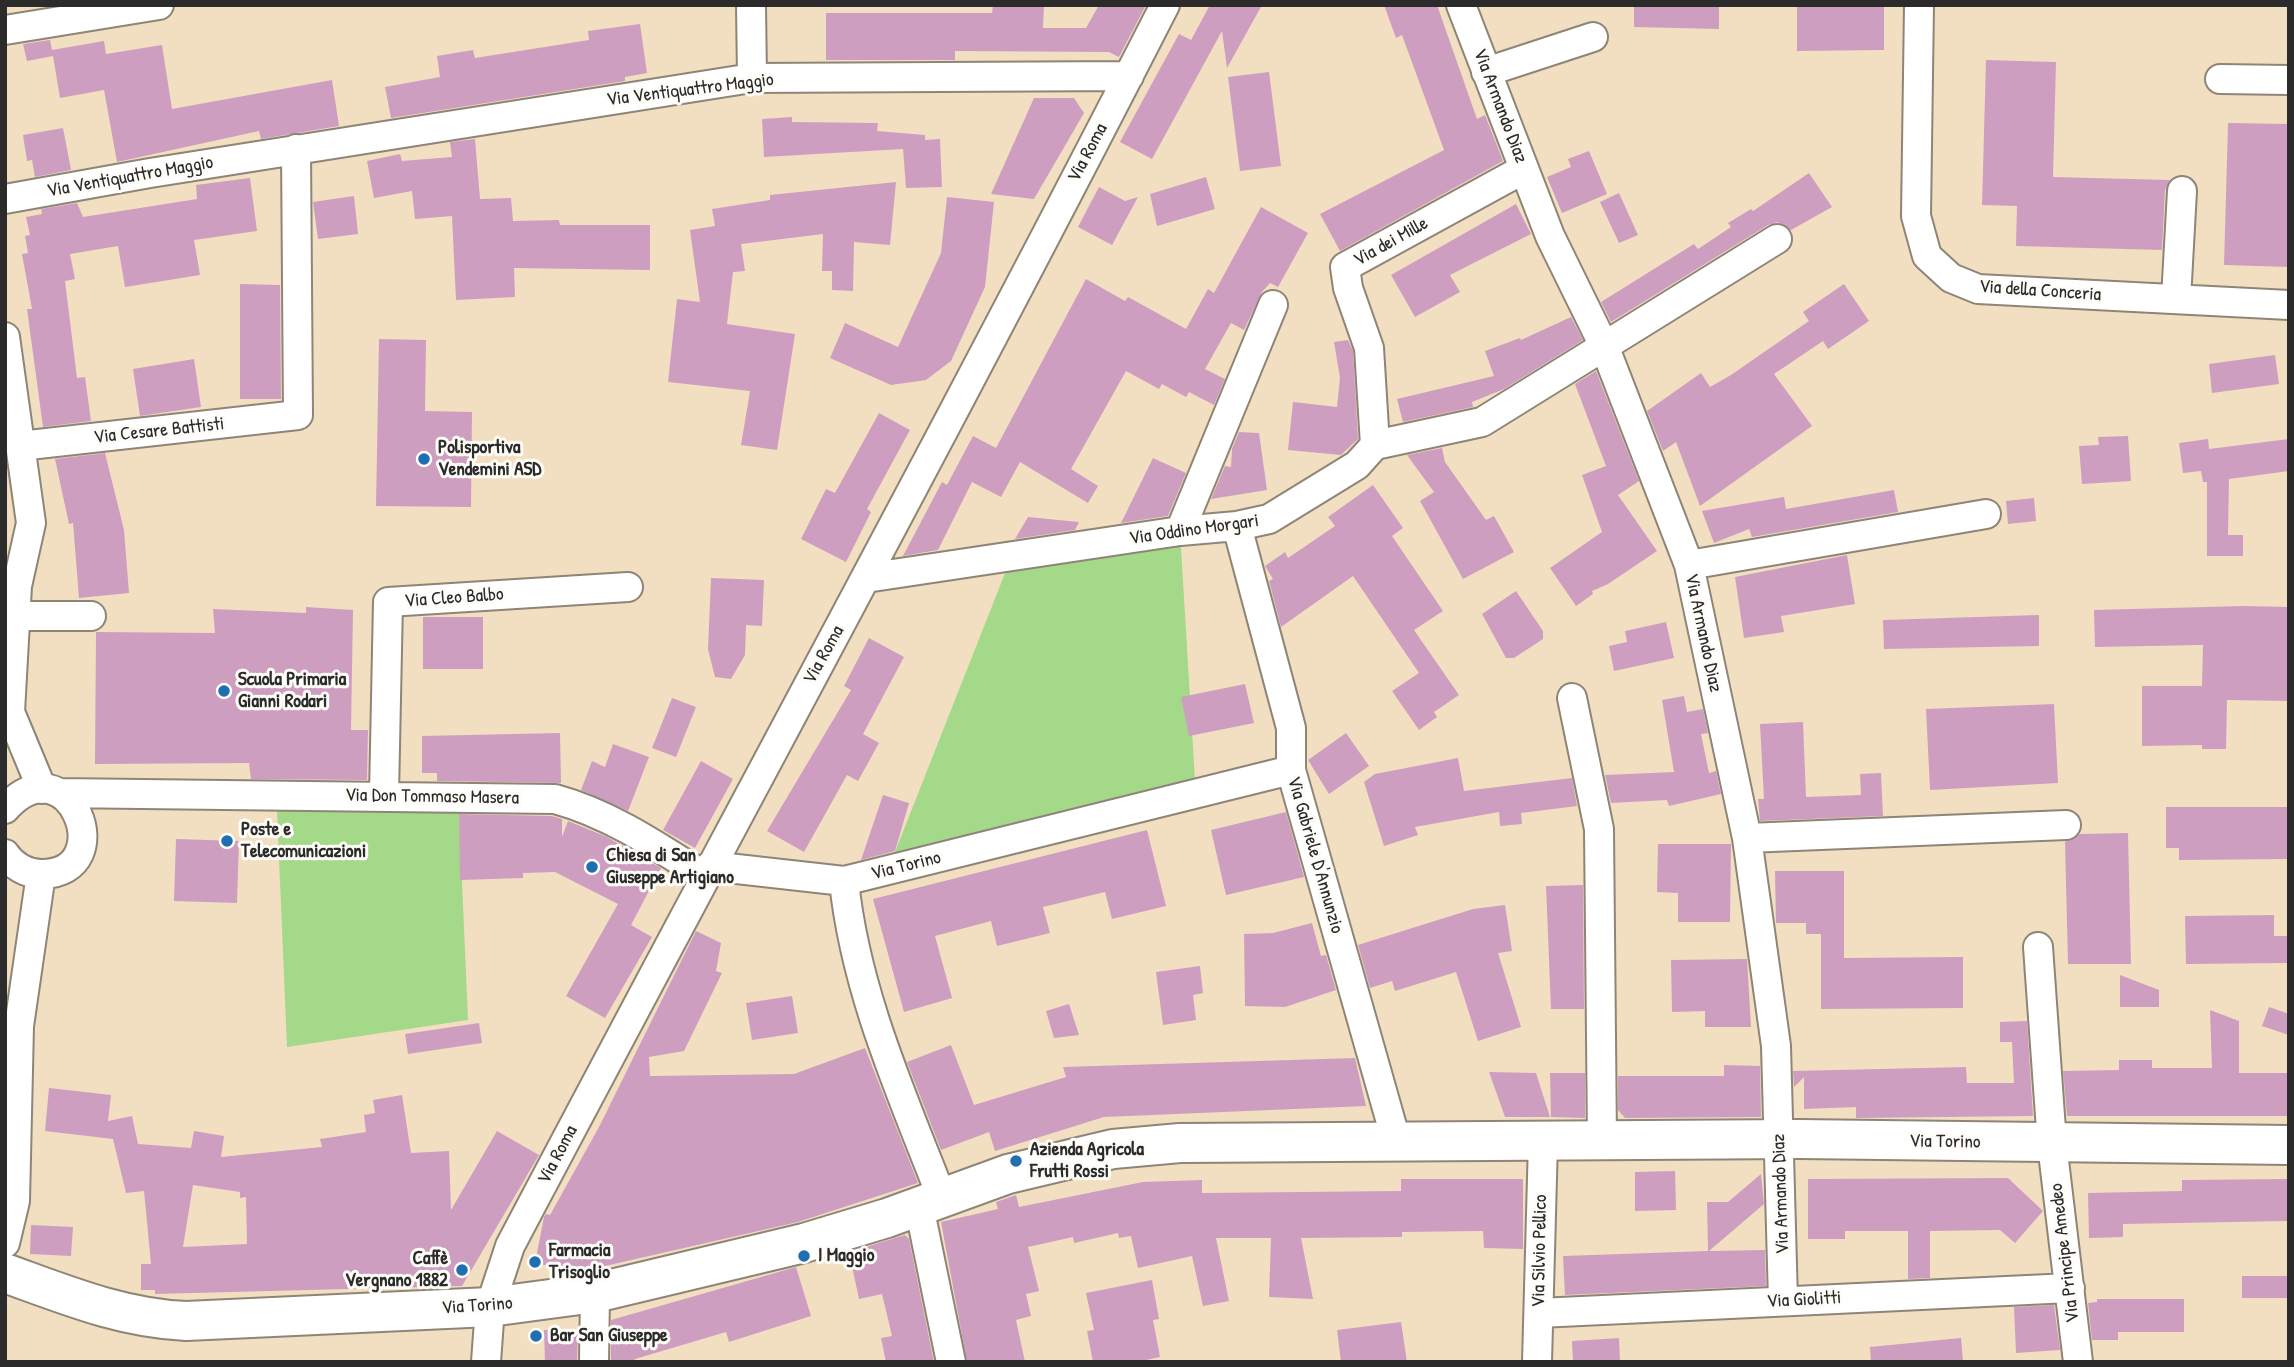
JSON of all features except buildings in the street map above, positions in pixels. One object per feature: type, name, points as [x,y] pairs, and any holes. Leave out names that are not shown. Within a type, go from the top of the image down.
[{"type":"main road","name":"Via Torino","points":[[5,1273],[110,1311],[147,1319],[186,1321],[490,1307],[595,1293],[804,1243],[1008,1174],[1113,1149],[1180,1143],[1779,1140],[2289,1145]]},
{"type":"street","points":[[751,5],[752,78]]},
{"type":"street","name":"Via Roma","points":[[486,1362],[490,1307],[510,1246],[707,871],[866,578],[1165,5]]},
{"type":"street","name":"Via Armando Diaz","points":[[1461,5],[1550,236],[1605,348],[1689,565],[1747,838],[1776,1046],[1783,1301]]},
{"type":"street","name":"Via della Conceria","points":[[1919,5],[1916,216],[1927,256],[1951,278],[1978,289],[2289,305]]},
{"type":"street","points":[[5,30],[159,6]]},
{"type":"street","points":[[1486,72],[1593,37]]},
{"type":"street","name":"Via Ventiquattro Maggio","points":[[5,199],[296,149],[752,78],[1129,76]]},
{"type":"street","points":[[2220,79],[2289,80]]},
{"type":"street","name":"Via Cesare Battisti","points":[[20,446],[298,415],[296,149]]},
{"type":"street","name":"Via dei Mille","points":[[1375,445],[1369,348],[1348,288],[1345,267],[1524,169]]},
{"type":"street","points":[[2176,299],[2182,191]]},
{"type":"street","points":[[1375,445],[1482,422],[1777,239]]},
{"type":"street","points":[[1180,531],[1273,305]]},
{"type":"street","points":[[5,337],[32,523],[17,586],[10,712],[50,791],[77,809],[84,831],[82,845],[66,866],[41,874],[18,867],[5,854]]},
{"type":"street","name":"Via Oddino Morgari","points":[[866,578],[1180,531],[1237,526],[1269,519],[1357,465],[1375,445]]},
{"type":"street","points":[[1689,565],[1986,514]]},
{"type":"street","name":"Via Gabriele D'Annunzio","points":[[1237,526],[1291,727],[1291,771],[1396,1140]]},
{"type":"street","name":"Via Cleo Balbo","points":[[384,795],[388,602],[628,587]]},
{"type":"street","points":[[15,616],[91,616]]},
{"type":"street","points":[[1572,698],[1599,830],[1602,1141]]},
{"type":"street","name":"Via Torino","points":[[930,1202],[895,1077],[852,940],[844,881],[1291,771]]},
{"type":"street","points":[[5,809],[27,792],[50,791]]},
{"type":"street","name":"Via Don Tommaso Masera","points":[[50,791],[555,799],[589,808],[707,871]]},
{"type":"street","name":"Via Don Tommaso Masera","points":[[84,831],[102,811],[140,793]]},
{"type":"street","points":[[1747,838],[2066,825]]},
{"type":"street","points":[[707,871],[844,881]]},
{"type":"street","points":[[5,1243],[15,1201],[19,1026],[41,874]]},
{"type":"street","name":"Via Principe Amedeo","points":[[2038,947],[2052,1144],[2078,1362]]},
{"type":"street","name":"Via Silvio Pellico","points":[[1537,1362],[1543,1141]]},
{"type":"street","points":[[930,1202],[951,1362]]},
{"type":"street","name":"Via Giolitti","points":[[1539,1313],[2070,1288]]},
{"type":"street","points":[[593,1362],[595,1293]]},
{"type":"green space","points":[[1180,531],[1195,781],[893,857],[1011,558]]},
{"type":"green space","points":[[277,811],[459,812],[468,1020],[287,1047]]},
{"type":"place","name":"Polisportiva Vendemini ASD","points":[[424,459]]},
{"type":"place","name":"Scuola Primaria Gianni Rodari","points":[[224,691]]},
{"type":"place","name":"Poste e Telecomunicazioni","points":[[227,841]]},
{"type":"place","name":"Chiesa di San Giuseppe Artigiano","points":[[592,867]]},
{"type":"place","name":"Azienda Agricola Frutti Rossi","points":[[1016,1161]]},
{"type":"place","name":"I Maggio","points":[[804,1256]]},
{"type":"place","name":"Farmacia Trisoglio","points":[[535,1262]]},
{"type":"place","name":"Caffè Vergnano 1882","points":[[462,1270]]},
{"type":"place","name":"Bar San Giuseppe","points":[[536,1336]]}]
